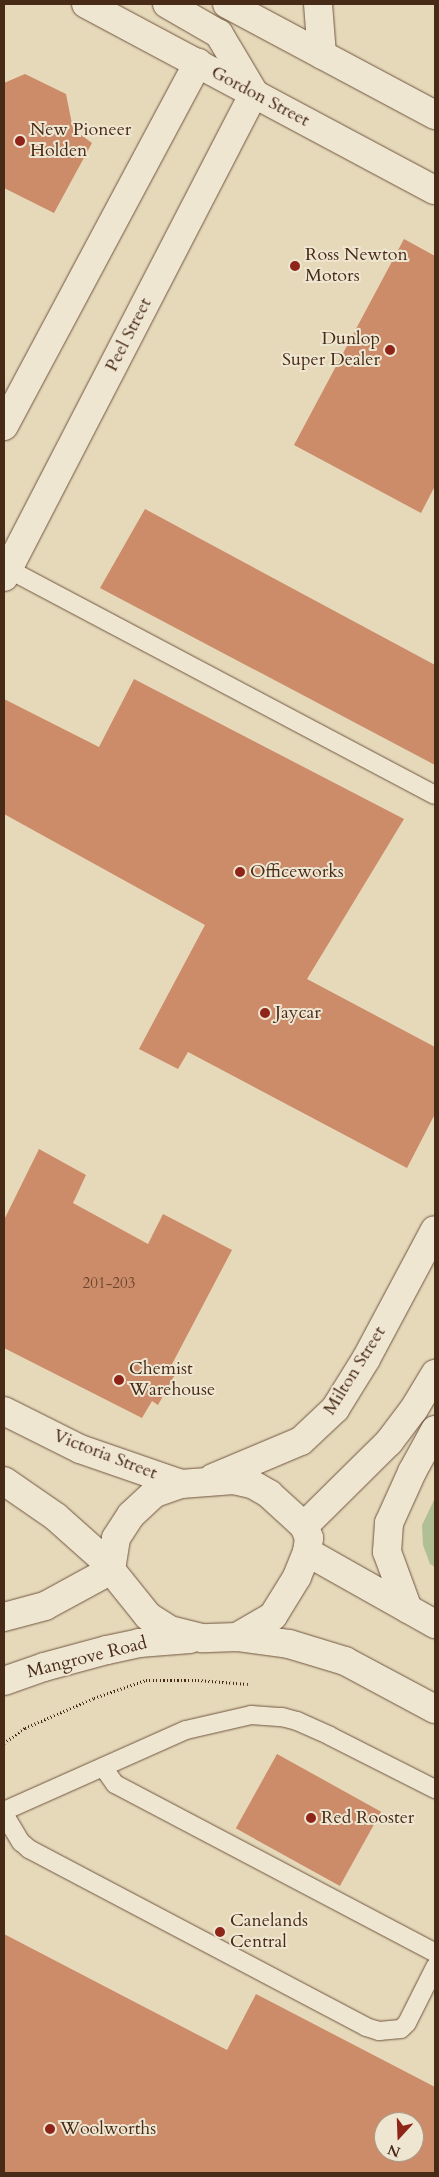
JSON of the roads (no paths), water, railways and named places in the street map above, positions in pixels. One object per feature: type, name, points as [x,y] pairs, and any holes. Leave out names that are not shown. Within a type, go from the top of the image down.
[{"type":"street","name":"Gordon Street","points":[[86,4],[435,190]]},
{"type":"street","points":[[167,4],[219,34],[254,93]]},
{"type":"street","points":[[227,4],[435,115]]},
{"type":"street","points":[[318,4],[322,55]]},
{"type":"street","points":[[4,426],[198,63]]},
{"type":"street","name":"Peel Street","points":[[6,573],[254,93]]},
{"type":"street","name":"Milton Street","points":[[194,1482],[301,1441],[334,1409],[366,1359],[435,1230]]},
{"type":"street","points":[[304,1526],[389,1442],[414,1409],[435,1374]]},
{"type":"street","name":"Victoria Street","points":[[4,1411],[80,1449],[194,1482]]},
{"type":"street","points":[[408,1609],[387,1552],[389,1523],[412,1472],[435,1430]]},
{"type":"street","points":[[111,1568],[116,1538],[130,1515],[155,1493],[194,1482],[234,1480],[252,1484],[276,1500],[304,1526],[309,1538],[307,1552],[297,1577],[273,1616],[237,1637]]},
{"type":"street","points":[[4,1481],[56,1517],[111,1568],[148,1616],[170,1630],[202,1638],[237,1637],[289,1644],[345,1661],[435,1709]]},
{"type":"street","points":[[307,1552],[435,1624]]},
{"type":"street","points":[[4,1617],[45,1606],[111,1568]]},
{"type":"street","name":"Mangrove Road","points":[[4,1681],[44,1667],[115,1648],[139,1643],[202,1638]]},
{"type":"lane","points":[[6,573],[435,795]]},
{"type":"lane","points":[[435,1788],[330,1736],[282,1717],[251,1715],[186,1730],[4,1812],[20,1842],[29,1849],[366,2028],[379,2031],[401,2029],[407,2023],[435,1966]]},
{"type":"lane","points":[[103,1767],[115,1784],[435,1953]]},
{"type":"place","name":"New Pioneer Holden","points":[[20,141]]},
{"type":"place","name":"Ross Newton Motors","points":[[295,266]]},
{"type":"place","name":"Dunlop Super Dealer","points":[[390,350]]},
{"type":"place","name":"Officeworks","points":[[240,872]]},
{"type":"place","name":"Jaycar","points":[[265,1013]]},
{"type":"place","name":"Chemist Warehouse","points":[[119,1380]]},
{"type":"place","name":"Red Rooster","points":[[311,1818]]},
{"type":"place","name":"Canelands Central","points":[[220,1932]]},
{"type":"place","name":"Woolworths","points":[[50,2129]]}]
